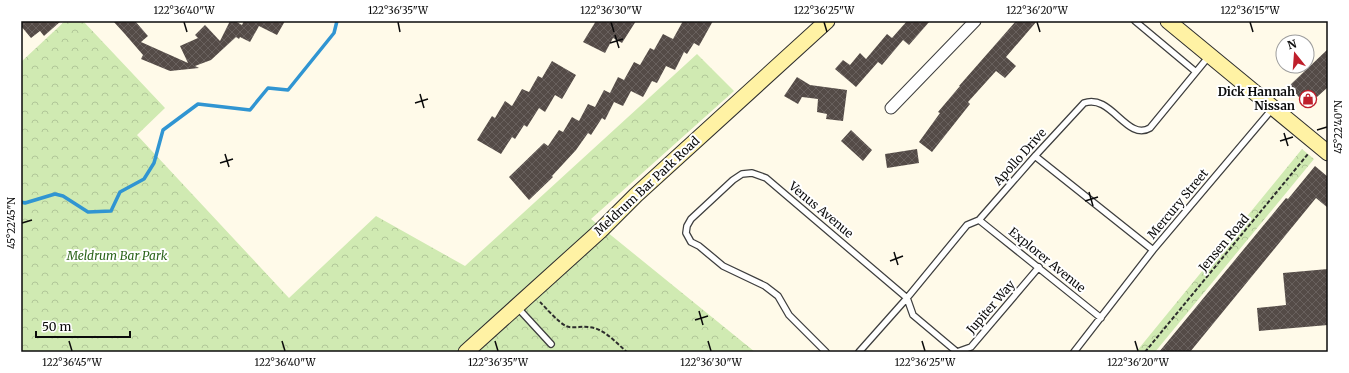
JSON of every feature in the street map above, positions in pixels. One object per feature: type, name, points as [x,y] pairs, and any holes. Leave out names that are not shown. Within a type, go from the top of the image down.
[{"type":"street","name":"Meldrum Bar Park Road","points":[[466,352],[828,21]]},
{"type":"street","points":[[891,108],[975,21]]},
{"type":"street","points":[[1168,21],[1322,148]]},
{"type":"lane","points":[[1135,21],[1196,72]]},
{"type":"lane","name":"Apollo Drive","points":[[859,352],[907,298],[967,225],[979,220],[1084,102],[1091,100],[1105,106],[1133,129],[1146,131],[1210,55]]},
{"type":"lane","name":"Mercury Street","points":[[1074,352],[1102,318],[1153,250],[1274,108]]},
{"type":"lane","points":[[1035,156],[1153,250]]},
{"type":"lane","name":"Venus Avenue","points":[[826,352],[789,315],[778,296],[765,286],[723,266],[699,246],[691,242],[686,233],[687,226],[691,219],[733,180],[742,174],[752,173],[766,178],[907,298]]},
{"type":"lane","name":"Explorer Avenue","points":[[979,220],[1102,318]]},
{"type":"lane","name":"Jupiter Way","points":[[907,298],[913,315],[957,352],[971,347],[1039,267]]},
{"type":"lane","points":[[517,306],[551,344]]},
{"type":"path","name":"Jensen Road","points":[[1145,352],[1322,148]]},
{"type":"path","points":[[530,294],[565,326],[574,328],[597,328],[627,352]]},
{"type":"green space","name":"Meldrum Bar Park","points":[[65,21],[83,21],[165,108],[137,135],[289,298],[376,216],[465,266],[697,54],[734,91],[591,219],[755,352],[21,352],[21,62]]},
{"type":"green space","points":[[1302,149],[1314,159],[1155,352],[1136,352]]},
{"type":"building","points":[[21,21],[61,21],[44,36],[40,31],[31,38],[21,26]]},
{"type":"building","points":[[113,21],[135,21],[148,36],[141,42],[188,63],[180,46],[198,38],[195,35],[205,25],[220,41],[230,21],[235,21],[242,25],[244,21],[285,21],[277,35],[259,26],[250,42],[240,37],[239,39],[236,37],[211,60],[195,66],[199,68],[170,71],[141,59],[143,55]]},
{"type":"building","points":[[596,21],[636,21],[622,43],[613,38],[605,53],[583,42]]},
{"type":"building","points":[[683,21],[713,21],[699,46],[694,43],[687,54],[684,52],[675,70],[666,66],[657,83],[652,81],[643,97],[631,91],[623,106],[614,102],[605,120],[602,118],[591,135],[588,133],[576,150],[552,176],[553,177],[529,200],[509,177],[544,143],[548,146],[559,130],[563,132],[572,117],[579,121],[588,104],[595,107],[604,90],[610,93],[618,77],[624,80],[634,62],[640,65],[650,48],[654,50],[663,34],[673,39]]},
{"type":"building","points":[[907,21],[930,21],[909,45],[903,40],[882,65],[878,62],[856,87],[835,69],[843,60],[850,65],[860,53],[866,59],[887,34],[892,38]]},
{"type":"building","points":[[1016,21],[1037,21],[1006,57],[1016,66],[1005,78],[996,71],[968,102],[970,104],[932,152],[919,142],[940,113],[938,112]]},
{"type":"building","points":[[1328,49],[1328,87],[1307,106],[1289,86],[1302,74],[1315,74],[1315,61]]},
{"type":"building","points":[[552,61],[576,75],[562,99],[555,95],[545,112],[539,108],[527,127],[524,125],[515,139],[512,137],[501,154],[477,140],[492,116],[495,118],[505,101],[512,106],[522,89],[529,92],[538,76],[542,78]]},
{"type":"building","points":[[797,77],[810,85],[847,90],[843,121],[826,119],[827,114],[817,112],[818,99],[802,97],[798,104],[784,96]]},
{"type":"building","points":[[851,130],[872,150],[863,161],[841,141]]},
{"type":"building","points":[[917,149],[919,163],[887,168],[885,154]]},
{"type":"building","points":[[1315,166],[1328,177],[1328,208],[1316,198],[1190,352],[1159,352],[1286,198],[1288,199]]},
{"type":"building","points":[[1328,269],[1328,325],[1259,331],[1257,308],[1286,305],[1283,273]]},
{"type":"waterway","points":[[21,202],[25,203],[55,194],[63,196],[88,212],[111,211],[120,192],[144,179],[154,163],[163,130],[198,104],[250,110],[268,88],[288,90],[334,33],[337,21]]},
{"type":"place","name":"Dick Hannah Nissan","points":[[1308,99]]}]
